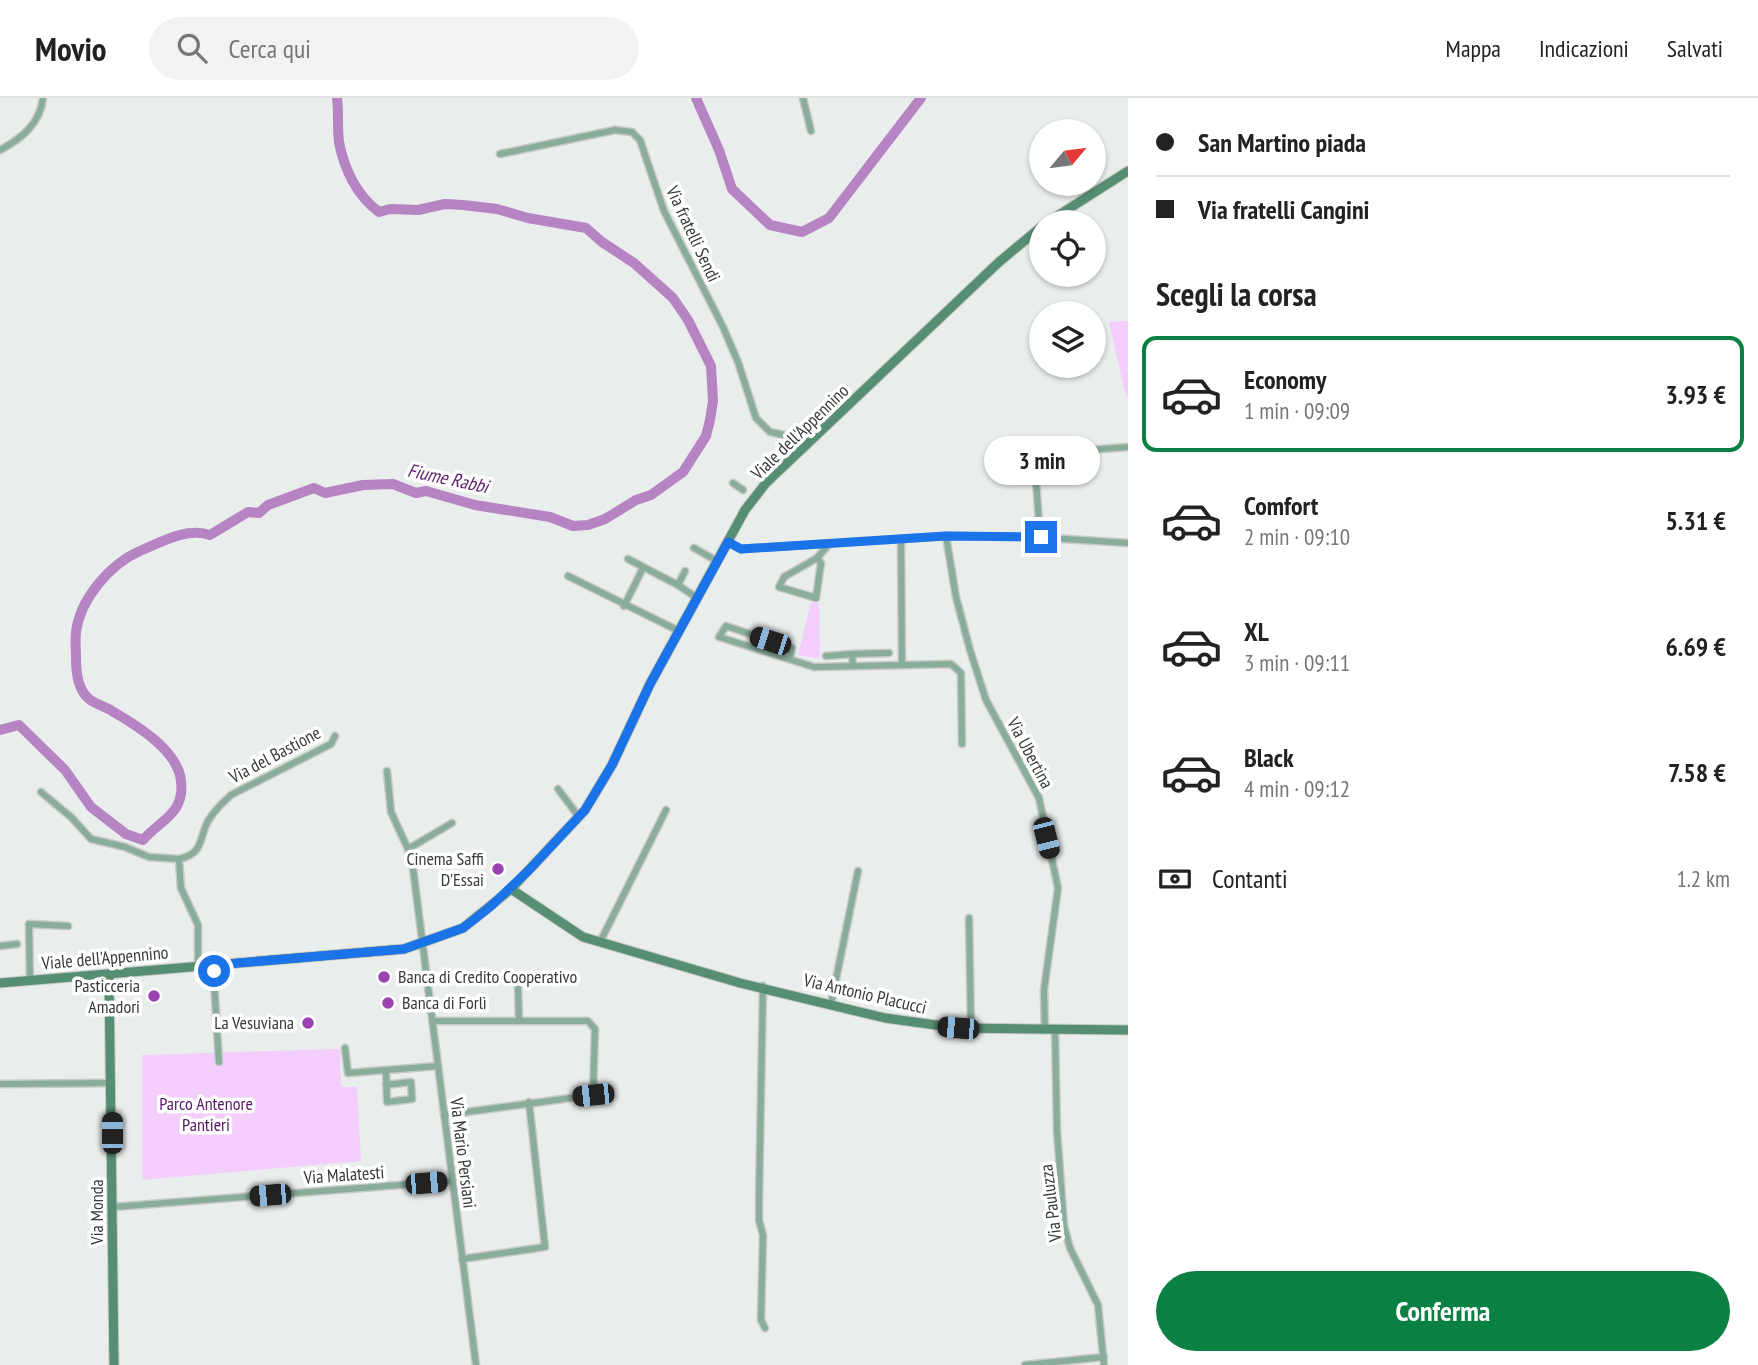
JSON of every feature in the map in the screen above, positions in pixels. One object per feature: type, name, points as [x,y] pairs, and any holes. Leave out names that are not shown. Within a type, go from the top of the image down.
[{"type":"main road","points":[[1067,210],[1125,173]]},
{"type":"main road","name":"Viale dell'Appennino","points":[[0,983],[404,949],[463,928],[511,889],[579,817],[612,765],[678,631],[728,542],[748,494],[766,483],[804,449],[999,262],[1029,237]]},
{"type":"main road","name":"Via Antonio Placucci","points":[[511,889],[583,937],[740,983],[763,986],[899,1020],[971,1028],[1128,1030]]},
{"type":"main road","name":"Via Monda","points":[[109,974],[114,1365]]},
{"type":"street","points":[[0,150],[19,140],[31,127],[38,116],[43,98]]},
{"type":"street","points":[[803,98],[811,131]]},
{"type":"street","name":"Via fratelli Sendi","points":[[500,154],[615,130],[636,135],[643,146],[664,211],[738,362],[756,418],[770,432],[794,437],[804,449]]},
{"type":"street","points":[[1041,537],[1035,465],[1039,456],[1047,453],[1128,447]]},
{"type":"street","points":[[733,483],[748,494]]},
{"type":"street","points":[[728,542],[741,549],[946,536],[1041,537],[1128,543]]},
{"type":"street","name":"Via Ubertina","points":[[946,536],[956,597],[986,700],[1039,798],[1054,867],[1058,888],[1044,990],[1050,1030]]},
{"type":"street","points":[[901,539],[902,664]]},
{"type":"street","points":[[817,558],[821,563],[816,598],[779,587],[784,577],[817,558],[830,543]]},
{"type":"street","points":[[694,548],[717,561]]},
{"type":"street","points":[[628,559],[697,598]]},
{"type":"street","points":[[624,606],[643,568]]},
{"type":"street","points":[[678,585],[685,571]]},
{"type":"street","points":[[568,576],[678,631]]},
{"type":"street","points":[[790,659],[792,648],[726,626],[719,637],[814,667],[951,664],[961,673],[962,744]]},
{"type":"street","points":[[827,656],[889,653]]},
{"type":"street","points":[[852,654],[853,666]]},
{"type":"street","name":"Via del Bastione","points":[[179,859],[192,856],[199,847],[208,822],[230,794],[331,744],[335,736]]},
{"type":"street","name":"Via Mario Persiani","points":[[387,771],[391,812],[408,849],[413,868],[476,1365]]},
{"type":"street","points":[[558,789],[579,817]]},
{"type":"street","points":[[41,792],[72,818],[91,839],[149,856],[179,859],[181,888],[198,925],[198,966]]},
{"type":"street","points":[[600,942],[666,810]]},
{"type":"street","points":[[408,849],[452,823]]},
{"type":"street","points":[[831,1004],[858,871]]},
{"type":"street","points":[[969,918],[971,1028]]},
{"type":"street","points":[[30,980],[29,924],[68,926]]},
{"type":"street","points":[[0,946],[17,944]]},
{"type":"street","points":[[214,965],[219,1062]]},
{"type":"street","points":[[518,986],[519,1021]]},
{"type":"street","points":[[763,986],[759,1200],[764,1235],[761,1320],[765,1328]]},
{"type":"street","points":[[433,1021],[588,1021],[595,1029],[593,1095],[444,1115]]},
{"type":"street","name":"Via Pauluzza","points":[[1050,1030],[1064,1226],[1070,1248],[1098,1306],[1104,1365]]},
{"type":"street","points":[[345,1048],[348,1073],[438,1066]]},
{"type":"street","points":[[386,1071],[386,1085],[387,1102],[412,1099],[411,1082],[386,1085]]},
{"type":"street","points":[[0,1084],[112,1083]]},
{"type":"street","points":[[463,1259],[545,1247],[529,1102]]},
{"type":"street","name":"Via Malatesti","points":[[113,1207],[452,1181]]},
{"type":"street","points":[[1025,1365],[1104,1357]]},
{"type":"green space","points":[[1128,321],[1128,397],[1126,397],[1109,322]]},
{"type":"green space","points":[[811,602],[819,604],[820,659],[798,655]]},
{"type":"green space","name":"Parco Antenore Pantieri","points":[[340,1049],[341,1087],[357,1087],[361,1161],[142,1180],[142,1055]]},
{"type":"waterway","name":"Fiume Rabbi","points":[[0,730],[19,725],[65,770],[91,807],[126,834],[143,840],[175,809],[181,792],[178,770],[172,759],[154,740],[132,723],[88,698],[80,685],[76,669],[76,632],[83,607],[98,584],[118,564],[140,551],[183,534],[210,535],[248,512],[259,513],[268,505],[314,488],[325,493],[363,485],[393,484],[416,493],[426,491],[475,505],[550,517],[573,526],[588,525],[651,495],[683,472],[706,436],[713,401],[711,366],[688,320],[673,298],[634,263],[586,228],[528,218],[497,209],[463,205],[445,204],[418,210],[390,209],[379,212],[358,190],[344,162],[339,142],[337,98]]},
{"type":"waterway","name":"Fiume Rabbi","points":[[696,98],[719,150],[732,189],[770,225],[802,232],[829,218],[921,98]]},
{"type":"place","name":"Cinema Saffi D'Essai","points":[[498,869]]},
{"type":"place","name":"Banca di Credito Cooperativo","points":[[384,977]]},
{"type":"place","name":"Pasticceria Amadori","points":[[154,996]]},
{"type":"place","name":"Banca di Forlì","points":[[388,1003]]},
{"type":"place","name":"La Vesuviana","points":[[308,1023]]},
{"type":"route","points":[[214,971],[214,965],[404,949],[463,928],[490,907],[511,889],[585,810],[612,765],[650,684],[728,542],[741,549],[946,536],[1041,537]]}]
